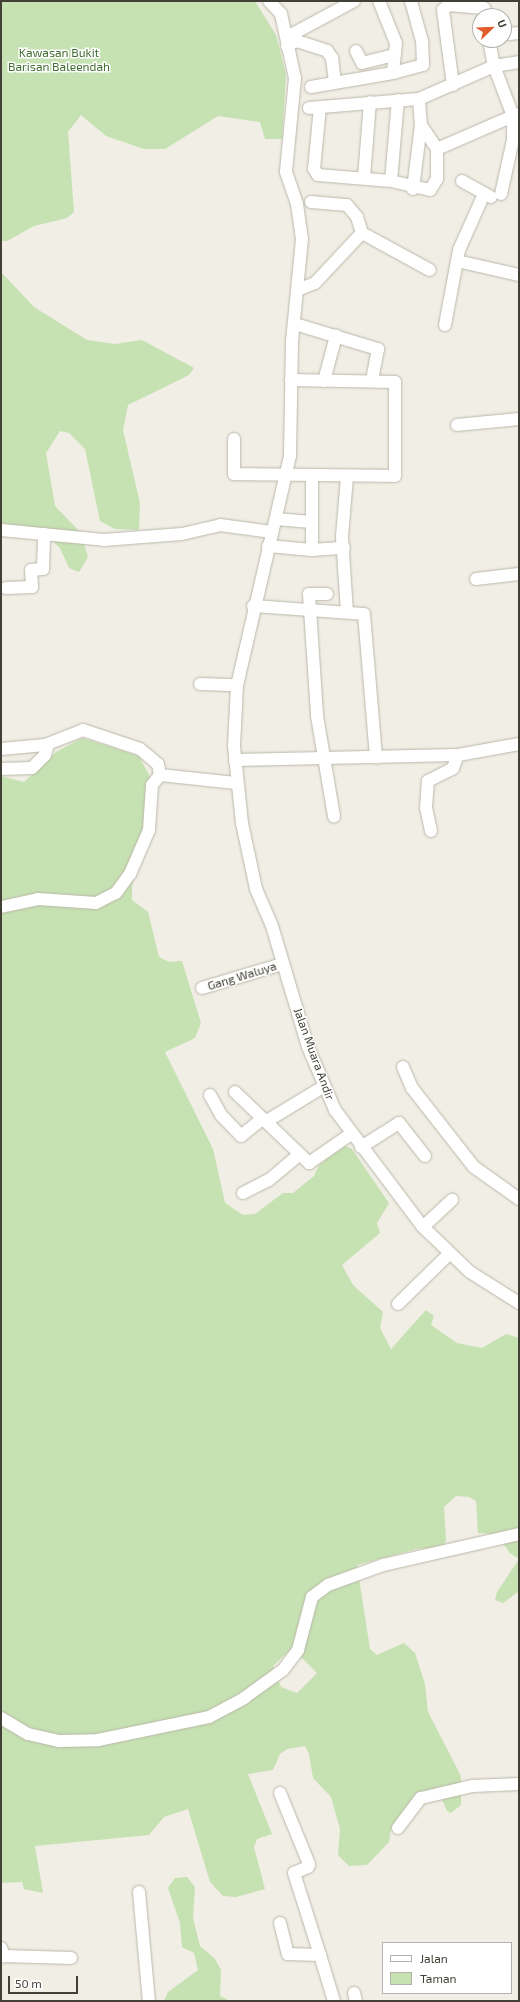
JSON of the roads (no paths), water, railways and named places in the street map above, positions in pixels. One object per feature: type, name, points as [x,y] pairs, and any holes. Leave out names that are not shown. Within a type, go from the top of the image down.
[{"type":"street","name":"Jalan Muara Andir","points":[[269,1],[282,14],[296,87],[286,172],[301,220],[300,289],[295,324],[291,380],[290,456],[276,519],[253,606],[237,685],[235,760],[236,783],[256,889],[323,1087],[351,1134],[423,1226],[449,1254],[519,1304]]},
{"type":"street","points":[[287,42],[354,1]]},
{"type":"street","points":[[379,1],[394,36],[395,55],[393,73]]},
{"type":"street","points":[[311,87],[335,81],[393,73],[423,64],[422,41],[411,1]]},
{"type":"street","points":[[453,85],[443,10],[448,5],[484,8]]},
{"type":"street","points":[[287,42],[297,42],[327,51],[332,58],[335,81]]},
{"type":"street","points":[[445,325],[457,261],[492,195],[513,140],[516,115],[494,66],[491,48]]},
{"type":"street","points":[[356,50],[362,63],[395,55]]},
{"type":"street","points":[[421,125],[437,149],[433,186],[426,191],[414,189],[391,181],[315,172],[314,108],[419,99],[494,66],[519,62]]},
{"type":"street","points":[[414,189],[421,125],[419,99]]},
{"type":"street","points":[[391,181],[398,100]]},
{"type":"street","points":[[364,178],[370,102]]},
{"type":"street","points":[[437,149],[516,115]]},
{"type":"street","points":[[462,181],[492,195]]},
{"type":"street","points":[[311,202],[347,205],[357,217],[362,233],[430,270]]},
{"type":"street","points":[[300,289],[315,283],[362,233]]},
{"type":"street","points":[[457,261],[519,275]]},
{"type":"street","points":[[295,324],[378,349],[372,379]]},
{"type":"street","points":[[324,381],[336,336]]},
{"type":"street","points":[[234,439],[234,474],[285,477],[395,476],[396,384],[372,379],[324,381],[291,380]]},
{"type":"street","points":[[457,425],[519,419]]},
{"type":"street","points":[[312,477],[312,550]]},
{"type":"street","points":[[347,477],[344,548],[347,612]]},
{"type":"street","points":[[276,519],[311,522]]},
{"type":"street","points":[[1,530],[104,540],[182,534],[220,525],[272,532]]},
{"type":"street","points":[[6,588],[32,587],[32,570],[43,569],[44,534]]},
{"type":"street","points":[[268,546],[312,550],[344,548]]},
{"type":"street","points":[[476,579],[519,574]]},
{"type":"street","points":[[327,594],[310,593],[310,610],[324,756],[334,817]]},
{"type":"street","points":[[253,606],[347,612],[365,616],[376,757]]},
{"type":"street","points":[[200,684],[237,685]]},
{"type":"street","points":[[1,748],[48,744],[74,731],[90,731],[140,749],[158,764],[160,775]]},
{"type":"street","points":[[1,770],[32,768],[45,755],[48,744]]},
{"type":"street","points":[[235,760],[324,756],[376,757],[458,755],[519,744]]},
{"type":"street","points":[[431,831],[426,808],[428,781],[449,771],[458,755]]},
{"type":"street","points":[[160,775],[236,783]]},
{"type":"street","points":[[1,908],[38,899],[96,903],[116,893],[130,874],[149,830],[152,784],[160,775]]},
{"type":"street","name":"Gang Waluya","points":[[202,988],[282,964]]},
{"type":"street","points":[[403,1068],[412,1088],[482,1175],[519,1199]]},
{"type":"street","points":[[210,1095],[221,1115],[241,1136],[265,1119],[323,1087]]},
{"type":"street","points":[[235,1092],[265,1119],[299,1155],[311,1162],[351,1134]]},
{"type":"street","points":[[361,1147],[399,1123],[425,1156]]},
{"type":"street","points":[[243,1193],[269,1180],[299,1155]]},
{"type":"street","points":[[423,1226],[452,1200]]},
{"type":"street","points":[[398,1304],[449,1254]]},
{"type":"street","points":[[1,1718],[28,1734],[58,1741],[98,1740],[209,1717],[283,1670],[298,1650],[312,1597],[328,1585],[383,1565],[519,1534]]},
{"type":"street","points":[[398,1828],[421,1798],[472,1786],[519,1784]]},
{"type":"street","points":[[280,1793],[309,1864],[308,1868],[294,1873],[334,2001]]},
{"type":"street","points":[[139,1892],[149,2001]]},
{"type":"street","points":[[280,1923],[288,1954],[320,1955]]},
{"type":"street","points":[[1,1948],[4,1956],[71,1958]]},
{"type":"park label","name":"Kawasan Bukit Barisan Baleendah","points":[[59,60]]}]
